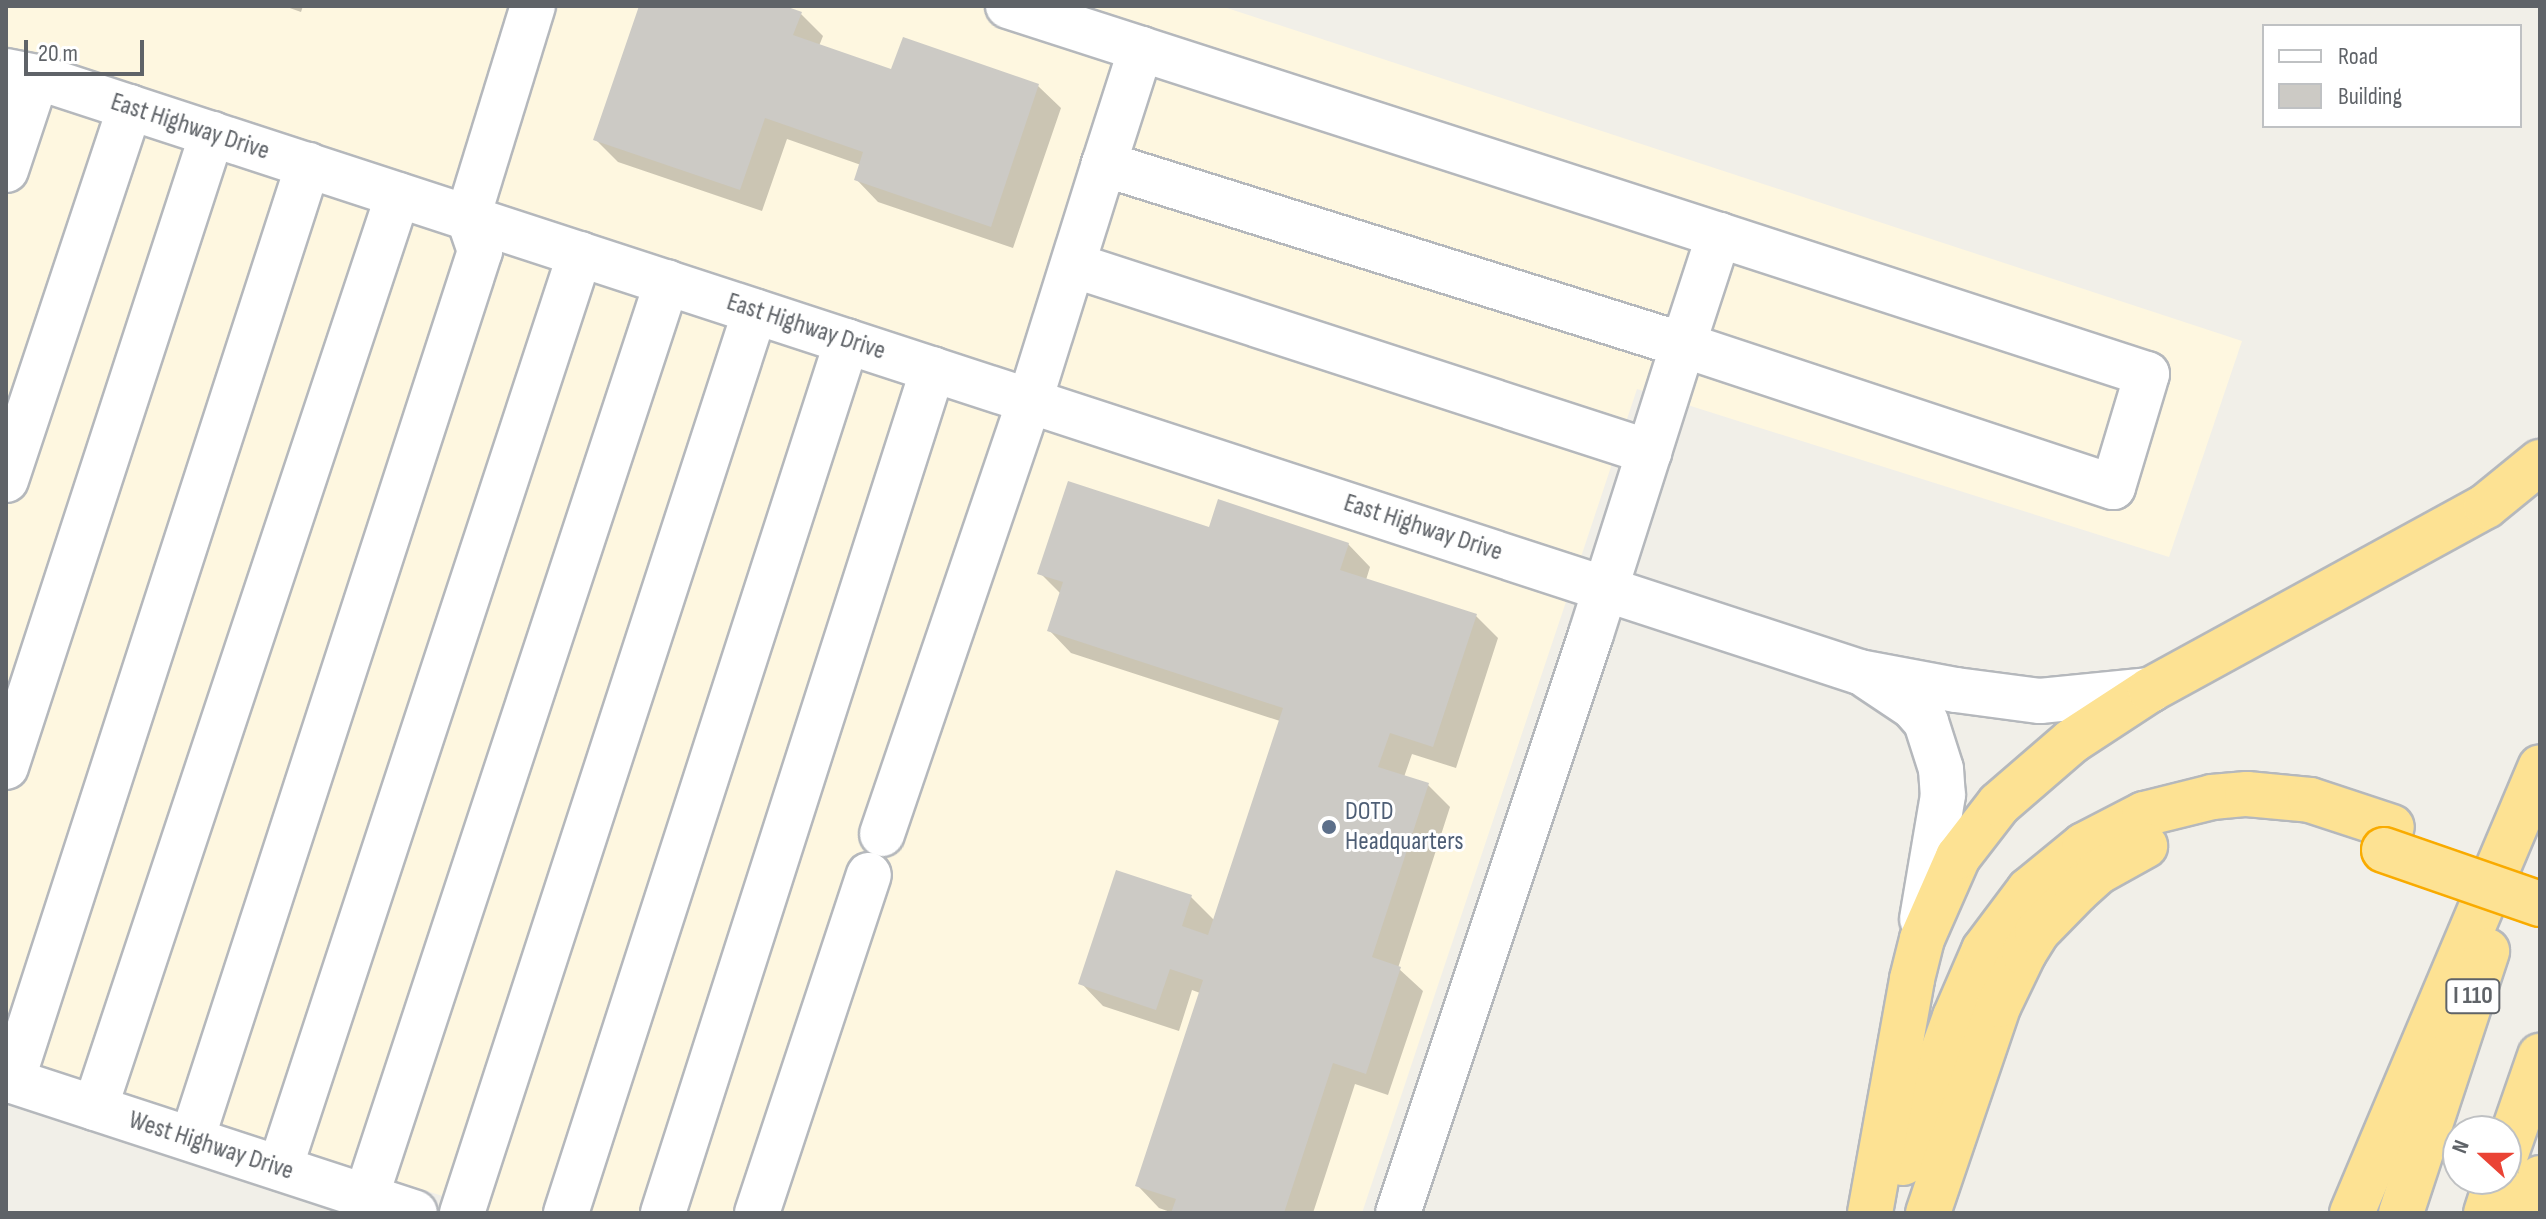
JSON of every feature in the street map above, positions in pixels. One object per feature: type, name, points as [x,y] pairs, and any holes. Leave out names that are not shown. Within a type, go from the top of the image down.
[{"type":"highway","points":[[1870,1213],[1912,979],[1938,895],[1977,830],[1999,804],[2072,741],[2150,690],[2486,506],[2540,462]]},
{"type":"highway","points":[[2352,1213],[2540,767]]},
{"type":"highway","name":"I 110","points":[[2401,1213],[2449,1075],[2540,777]]},
{"type":"highway","points":[[1883,1213],[1955,1017],[1984,950],[2003,920],[2054,865],[2094,839],[2144,814],[2212,797],[2247,794],[2310,800],[2388,839],[2540,904]]},
{"type":"highway","points":[[1928,1213],[2010,979],[2037,932],[2098,872],[2170,836],[2213,824],[2240,822],[2297,824],[2388,839],[2540,878]]},
{"type":"highway","points":[[2520,1115],[2540,1056]]},
{"type":"highway","points":[[2528,1213],[2540,1178]]},
{"type":"street","points":[[192,1139],[480,251],[468,217],[533,6]]},
{"type":"street","points":[[1008,6],[2147,374],[2113,487],[1683,345],[1104,164]]},
{"type":"street","points":[[757,1213],[1030,400],[1141,49]]},
{"type":"street","points":[[6,170],[22,74]]},
{"type":"street","name":"East Highway Drive","points":[[22,74],[1860,672]]},
{"type":"street","points":[[6,480],[130,107]]},
{"type":"street","points":[[6,767],[212,134]]},
{"type":"street","points":[[9,1080],[308,165]]},
{"type":"street","points":[[95,1108],[398,195]]},
{"type":"street","points":[[1398,1213],[1606,588],[1719,235]]},
{"type":"street","points":[[280,1168],[580,254]]},
{"type":"street","points":[[1073,265],[1649,452]]},
{"type":"street","points":[[366,1197],[667,282]]},
{"type":"street","points":[[462,1213],[755,311]]},
{"type":"street","points":[[566,1213],[847,341]]},
{"type":"street","points":[[663,1213],[933,369]]},
{"type":"street","points":[[1860,672],[1956,690],[2040,701],[2150,690]]},
{"type":"street","points":[[1860,672],[1913,707],[1926,722],[1941,769],[1943,795],[1912,979]]},
{"type":"street","name":"West Highway Drive","points":[[9,1080],[415,1213]]},
{"type":"shaded area","points":[[6,6],[1221,6],[2242,341],[2169,557],[1637,389],[1362,1213],[496,1213],[6,1057]]},
{"type":"building","points":[[639,6],[785,6],[802,12],[793,35],[891,69],[903,37],[1039,84],[991,227],[854,180],[863,152],[765,118],[740,190],[593,140]]},
{"type":"building","name":"DOTD Headquarters","points":[[1068,481],[1209,527],[1218,499],[1349,543],[1340,570],[1477,614],[1433,747],[1390,733],[1378,767],[1429,783],[1372,957],[1401,967],[1366,1074],[1333,1063],[1284,1213],[1171,1213],[1176,1199],[1135,1186],[1203,980],[1170,969],[1156,1010],[1078,984],[1116,870],[1192,895],[1182,926],[1208,935],[1283,708],[1047,631],[1063,582],[1037,574]]},
{"type":"place","name":"DOTD Headquarters","points":[[1329,827]]}]
